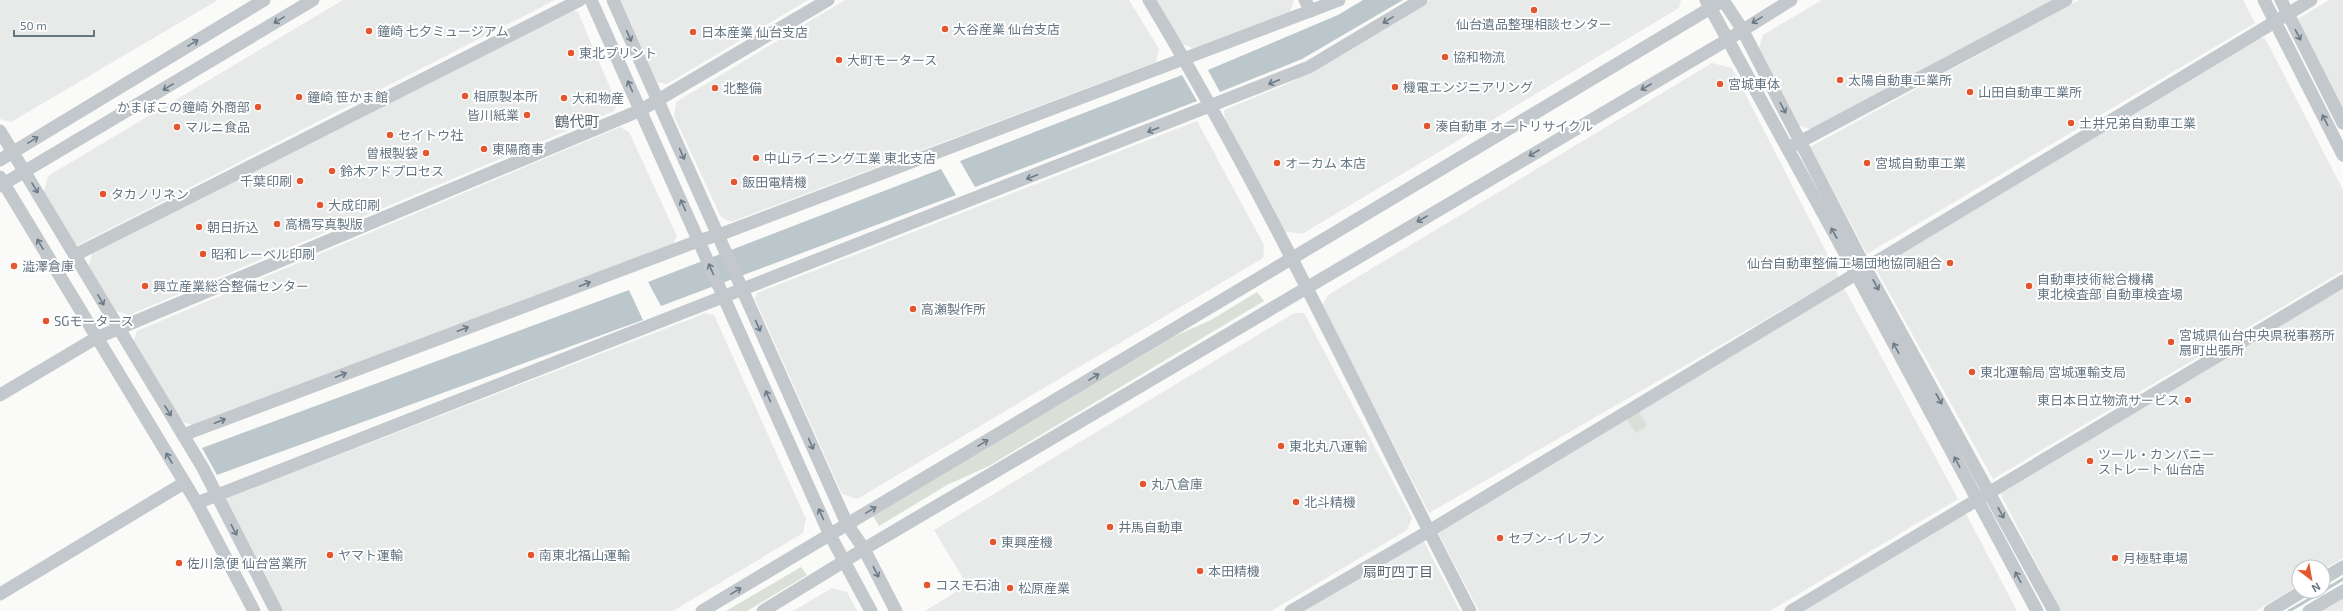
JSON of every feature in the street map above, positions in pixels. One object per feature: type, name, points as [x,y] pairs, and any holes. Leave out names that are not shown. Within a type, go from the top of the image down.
[{"type":"street","points":[[0,160],[264,0]]},
{"type":"street","points":[[254,611],[197,503],[1,183],[25,172],[313,0]]},
{"type":"street","points":[[75,255],[580,0]]},
{"type":"street","points":[[591,0],[830,535],[871,611]]},
{"type":"street","points":[[613,0],[847,524],[864,549],[896,611]]},
{"type":"street","points":[[0,395],[96,338],[658,102],[828,0]]},
{"type":"street","points":[[1149,0],[1184,58],[1306,287],[1470,611]]},
{"type":"street","points":[[183,435],[698,241],[719,238],[1184,58],[1308,5],[1339,0]]},
{"type":"street","points":[[197,503],[724,298],[1310,67],[1421,0]]},
{"type":"street","points":[[702,611],[1291,259],[1708,4],[1724,0],[1742,29],[1801,143],[1862,272],[1977,500],[2037,611]]},
{"type":"street","points":[[763,611],[864,549],[1727,40],[1742,29],[1791,0]]},
{"type":"street","points":[[1787,148],[1801,143],[2066,0]]},
{"type":"street","points":[[2264,0],[2343,155]]},
{"type":"street","points":[[2280,0],[2343,123]]},
{"type":"street","points":[[1291,611],[1429,531],[1862,272],[2311,0]]},
{"type":"street","points":[[1708,4],[1787,148],[1862,272],[1990,492],[2054,611]]},
{"type":"street","points":[[0,131],[183,435],[276,611]]},
{"type":"street","points":[[1791,611],[2343,281]]},
{"type":"street","points":[[0,594],[184,483]]},
{"type":"street","points":[[2331,574],[2343,567]]},
{"type":"street","points":[[2309,611],[2343,590]]},
{"type":"street","points":[[2270,611],[2291,598]]},
{"type":"shaded area","points":[[0,0],[218,0],[11,122],[0,119]]},
{"type":"shaded area","points":[[343,0],[555,0],[78,245],[71,242],[43,195],[48,176]]},
{"type":"shaded area","points":[[620,0],[808,0],[667,84],[657,82]]},
{"type":"shaded area","points":[[845,0],[1129,0],[1159,49],[1156,62],[731,222],[721,217],[674,116],[676,102]]},
{"type":"shaded area","points":[[1155,0],[1294,0],[1290,12],[1193,48],[1182,44]]},
{"type":"shaded area","points":[[1363,0],[1403,0],[1302,59],[1220,92],[1208,70],[1338,15]]},
{"type":"shaded area","points":[[1430,0],[1681,0],[1679,8],[1302,234],[1281,231],[1225,122],[1224,110],[1290,83]]},
{"type":"shaded area","points":[[1822,0],[2053,0],[1813,130],[1798,125],[1758,51],[1763,35]]},
{"type":"shaded area","points":[[2079,0],[2243,0],[2255,23],[1867,254],[1810,147]]},
{"type":"shaded area","points":[[2329,0],[2343,0],[2343,112],[2296,20]]},
{"type":"shaded area","points":[[571,10],[578,12],[617,104],[614,111],[129,315],[113,310],[88,268],[92,254]]},
{"type":"shaded area","points":[[2265,38],[2343,190],[2343,271],[1993,479],[1876,269],[2253,39]]},
{"type":"shaded area","points":[[1712,63],[1732,68],[1839,277],[1429,513],[1322,305],[1328,295]]},
{"type":"shaded area","points":[[1182,75],[1197,101],[975,187],[960,161]]},
{"type":"shaded area","points":[[1197,121],[1264,245],[1263,258],[857,499],[842,494],[755,299],[757,293]]},
{"type":"shaded area","points":[[620,127],[629,132],[677,236],[672,246],[195,426],[178,420],[132,345],[137,331]]},
{"type":"shaded area","points":[[941,169],[956,195],[661,306],[648,282]]},
{"type":"shaded area","points":[[1843,286],[1958,499],[1770,611],[1479,611],[1438,533],[1442,525]]},
{"type":"shaded area","points":[[2343,286],[2343,558],[2331,565],[2331,559],[2291,559],[2291,590],[2256,611],[2061,611],[1999,491]]},
{"type":"shaded area","points":[[629,290],[643,320],[217,475],[202,448]]},
{"type":"shaded area","points":[[1257,292],[1264,301],[989,466],[947,485],[879,526],[873,516],[1175,336],[1211,320]]},
{"type":"shaded area","points":[[706,313],[714,315],[806,519],[803,533],[673,611],[278,611],[225,499]]},
{"type":"shaded area","points":[[1294,313],[1304,313],[1412,518],[1407,530],[1271,611],[925,611],[967,585],[934,530]]},
{"type":"shaded area","points":[[1638,410],[1647,426],[1636,433],[1626,418]]},
{"type":"shaded area","points":[[1965,512],[2017,611],[1799,611]]},
{"type":"shaded area","points":[[1423,540],[1460,611],[1298,611]]},
{"type":"shaded area","points":[[801,567],[807,575],[747,611],[726,611]]},
{"type":"shaded area","points":[[832,588],[847,592],[857,611],[793,611]]},
{"type":"shaded area","points":[[2343,596],[2343,611],[2318,611]]},
{"type":"waterway","points":[[2331,586],[2343,579]]},
{"type":"waterway","points":[[2289,611],[2309,599]]},
{"type":"place","name":"仙台遺品整理相談センター","points":[[1534,10]]},
{"type":"place","name":"大谷産業 仙台支店","points":[[945,29]]},
{"type":"place","name":"鐘崎 七夕ミュージアム","points":[[369,31]]},
{"type":"place","name":"日本産業 仙台支店","points":[[693,32]]},
{"type":"place","name":"東北プリント","points":[[571,53]]},
{"type":"place","name":"協和物流","points":[[1445,57]]},
{"type":"place","name":"大町モータース","points":[[839,60]]},
{"type":"place","name":"太陽自動車工業所","points":[[1840,80]]},
{"type":"place","name":"宮城車体","points":[[1720,84]]},
{"type":"place","name":"機電エンジニアリング","points":[[1395,87]]},
{"type":"place","name":"北整備","points":[[715,88]]},
{"type":"place","name":"山田自動車工業所","points":[[1970,92]]},
{"type":"place","name":"相原製本所","points":[[465,96]]},
{"type":"place","name":"鐘崎 笹かま館","points":[[299,97]]},
{"type":"place","name":"大和物産","points":[[564,98]]},
{"type":"place","name":"かまぼこの鐘崎 外商部","points":[[258,107]]},
{"type":"place","name":"皆川紙業","points":[[527,115]]},
{"type":"place","name":"土井兄弟自動車工業","points":[[2071,123]]},
{"type":"place","name":"湊自動車 オートリサイクル","points":[[1427,126]]},
{"type":"place","name":"マルニ食品","points":[[177,127]]},
{"type":"place","name":"セイトウ社","points":[[390,135]]},
{"type":"place","name":"東陽商事","points":[[484,149]]},
{"type":"place","name":"曽根製袋","points":[[426,153]]},
{"type":"place","name":"中山ライニング工業 東北支店","points":[[756,158]]},
{"type":"place","name":"オーカム 本店","points":[[1277,163]]},
{"type":"place","name":"宮城自動車工業","points":[[1867,163]]},
{"type":"place","name":"鈴木アドプロセス","points":[[332,171]]},
{"type":"place","name":"千葉印刷","points":[[300,181]]},
{"type":"place","name":"飯田電精機","points":[[734,182]]},
{"type":"place","name":"タカノリネン","points":[[103,194]]},
{"type":"place","name":"大成印刷","points":[[320,205]]},
{"type":"place","name":"高橋写真製版","points":[[277,224]]},
{"type":"place","name":"朝日折込","points":[[199,227]]},
{"type":"place","name":"昭和レーベル印刷","points":[[203,254]]},
{"type":"place","name":"仙台自動車整備工場団地協同組合","points":[[1950,263]]},
{"type":"place","name":"澁澤倉庫","points":[[14,266]]},
{"type":"place","name":"興立産業総合整備センター","points":[[145,286]]},
{"type":"place","name":"自動車技術総合機構 東北検査部 自動車検査場","points":[[2029,286]]},
{"type":"place","name":"高瀬製作所","points":[[913,309]]},
{"type":"place","name":"SGモータース","points":[[46,321]]},
{"type":"place","name":"宮城県仙台中央県税事務所 扇町出張所","points":[[2171,342]]},
{"type":"place","name":"東北運輸局 宮城運輸支局","points":[[1972,372]]},
{"type":"place","name":"東日本日立物流サービス","points":[[2188,400]]},
{"type":"place","name":"東北丸八運輸","points":[[1281,446]]},
{"type":"place","name":"ツール・カンパニー ストレート 仙台店","points":[[2090,461]]},
{"type":"place","name":"丸八倉庫","points":[[1143,484]]},
{"type":"place","name":"北斗精機","points":[[1296,502]]},
{"type":"place","name":"井馬自動車","points":[[1110,527]]},
{"type":"place","name":"セブン-イレブン","points":[[1500,538]]},
{"type":"place","name":"東興産機","points":[[993,542]]},
{"type":"place","name":"ヤマト運輸","points":[[330,555]]},
{"type":"place","name":"南東北福山運輸","points":[[531,555]]},
{"type":"place","name":"月極駐車場","points":[[2115,558]]},
{"type":"place","name":"佐川急便 仙台営業所","points":[[179,563]]},
{"type":"place","name":"本田精機","points":[[1200,571]]},
{"type":"place","name":"コスモ石油","points":[[927,585]]},
{"type":"place","name":"松原産業","points":[[1010,588]]},
{"type":"district","name":"鶴代町","points":[[577,122]]},
{"type":"district","name":"扇町四丁目","points":[[1398,572]]}]
